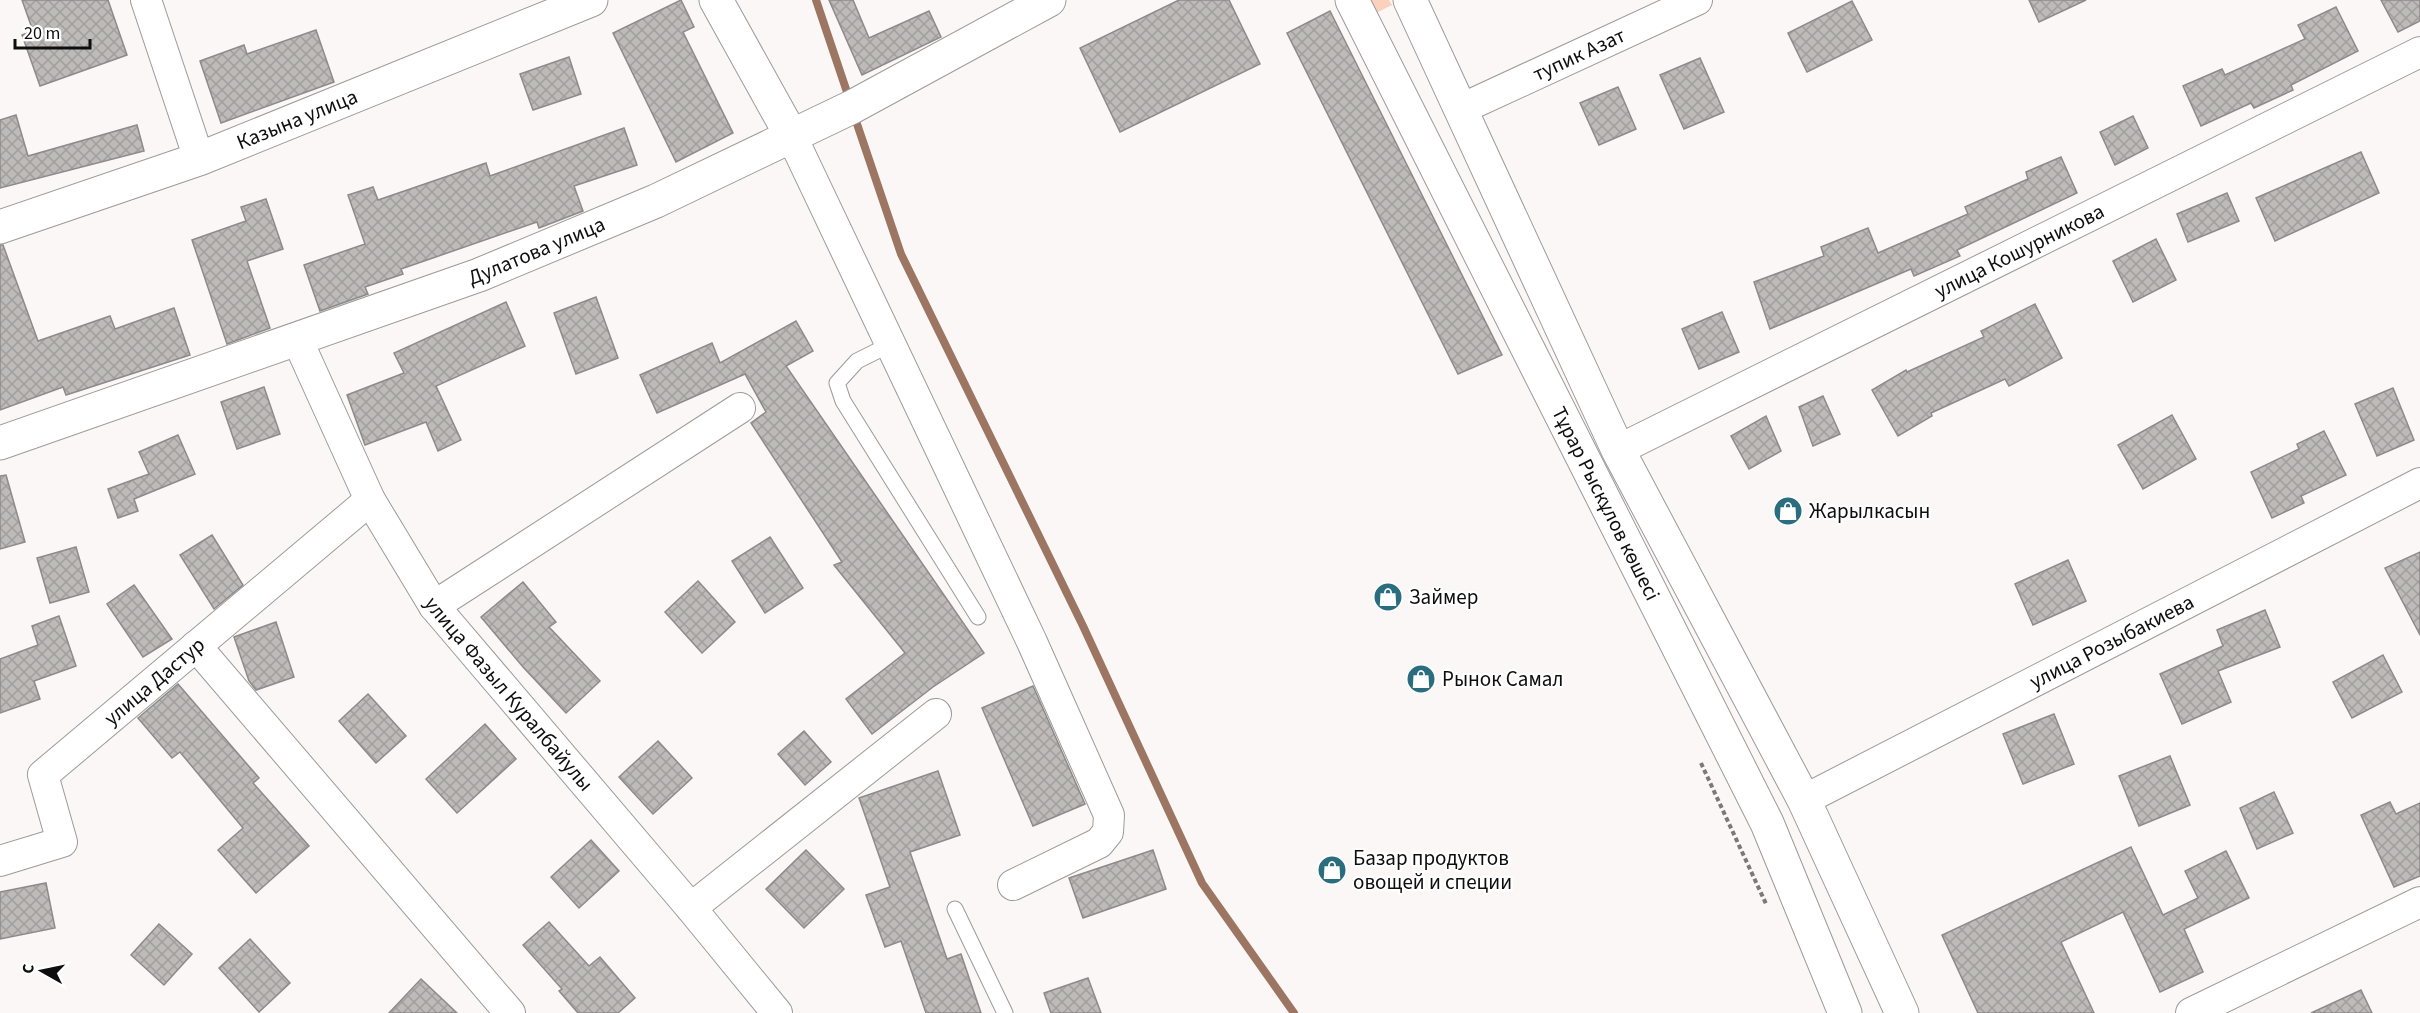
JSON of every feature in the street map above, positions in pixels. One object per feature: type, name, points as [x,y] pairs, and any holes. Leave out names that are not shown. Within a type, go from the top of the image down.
[{"type":"main road","name":"Казына улица","points":[[0,227],[199,159],[591,0]]},
{"type":"main road","points":[[716,0],[791,135]]},
{"type":"main road","name":"Дулатова улица","points":[[0,443],[479,275],[656,201],[852,107],[1049,0]]},
{"type":"main road","name":"Тұрар Рыскұлов көшесі","points":[[1352,0],[1767,822],[1845,1013]]},
{"type":"main road","name":"Тұрар Рыскұлов көшесі","points":[[1410,0],[1618,450],[1804,800],[1902,1013]]},
{"type":"street","points":[[146,0],[199,159]]},
{"type":"street","name":"тупик Азат","points":[[1461,109],[1697,0]]},
{"type":"street","name":"улица Кошурникова","points":[[1618,450],[2420,52]]},
{"type":"street","points":[[791,135],[1032,642],[1109,815],[1108,832],[1099,843],[1013,885]]},
{"type":"street","name":"улица Фазыл Куралбайулы","points":[[297,339],[370,500],[434,606],[691,908],[777,1013]]},
{"type":"street","points":[[434,606],[740,408]]},
{"type":"street","name":"улица Розыбакиева","points":[[1804,800],[2420,483]]},
{"type":"street","name":"улица Дастур","points":[[0,861],[62,842],[43,775],[370,500]]},
{"type":"street","points":[[196,646],[504,1011]]},
{"type":"street","points":[[691,908],[936,714]]},
{"type":"street","points":[[2191,1013],[2420,902]]},
{"type":"lane","points":[[889,345],[857,361],[837,383],[843,401],[978,617]]},
{"type":"lane","points":[[955,909],[1005,1013]]},
{"type":"green space","points":[[1370,0],[1389,0],[1392,5],[1376,13]]},
{"type":"building","points":[[22,0],[108,0],[127,55],[40,86],[22,35],[33,31]]},
{"type":"building","points":[[681,0],[694,27],[683,32],[733,133],[676,162],[613,33]]},
{"type":"building","points":[[829,0],[853,0],[869,38],[929,11],[941,37],[862,75]]},
{"type":"building","points":[[1179,0],[1229,0],[1260,64],[1120,132],[1080,48]]},
{"type":"building","points":[[2029,0],[2086,0],[2039,22]]},
{"type":"building","points":[[2381,0],[2420,0],[2420,21],[2398,32]]},
{"type":"building","points":[[1852,1],[1872,40],[1807,72],[1788,33]]},
{"type":"building","points":[[2336,7],[2358,51],[2291,85],[2293,90],[2254,108],[2251,103],[2201,126],[2183,86],[2222,69],[2225,75],[2305,39],[2298,25]]},
{"type":"building","points":[[1330,11],[1502,355],[1458,374],[1287,33]]},
{"type":"building","points":[[316,30],[334,82],[221,123],[200,61],[244,45],[247,54]]},
{"type":"building","points":[[569,57],[581,94],[533,110],[520,74]]},
{"type":"building","points":[[1700,58],[1724,112],[1684,129],[1660,75]]},
{"type":"building","points":[[1618,87],[1636,129],[1599,145],[1580,103]]},
{"type":"building","points":[[16,115],[28,156],[137,125],[144,151],[0,188],[0,120]]},
{"type":"building","points":[[2133,116],[2148,148],[2115,165],[2100,132]]},
{"type":"building","points":[[624,128],[637,165],[574,186],[583,211],[539,228],[537,222],[401,269],[403,274],[365,287],[368,294],[320,311],[304,265],[365,244],[348,195],[373,187],[378,200],[486,163],[490,176]]},
{"type":"building","points":[[2361,152],[2379,193],[2275,241],[2256,198]]},
{"type":"building","points":[[2061,157],[2077,193],[1957,250],[1960,256],[1914,276],[1911,269],[1770,329],[1754,282],[1824,256],[1821,247],[1868,228],[1878,253],[1968,214],[1965,207],[2028,179],[2026,172]]},
{"type":"building","points":[[2227,193],[2239,221],[2188,242],[2177,214]]},
{"type":"building","points":[[266,199],[283,249],[247,261],[270,328],[227,344],[192,240],[246,221],[241,207]]},
{"type":"building","points":[[2156,239],[2176,280],[2133,302],[2113,261]]},
{"type":"building","points":[[0,245],[3,245],[38,341],[110,316],[115,329],[174,308],[190,355],[66,395],[63,387],[0,410]]},
{"type":"building","points":[[596,297],[618,358],[576,374],[554,313]]},
{"type":"building","points":[[506,302],[525,346],[436,386],[461,440],[438,451],[426,422],[365,445],[347,395],[404,373],[394,353]]},
{"type":"building","points":[[2035,304],[2062,358],[2009,386],[2005,379],[1931,413],[1932,416],[1898,436],[1872,390],[1906,370],[1907,372],[1984,337],[1981,331]]},
{"type":"building","points":[[1722,312],[1739,352],[1699,369],[1682,329]]},
{"type":"building","points":[[796,321],[813,351],[786,366],[984,653],[933,687],[872,734],[846,699],[905,653],[834,565],[842,562],[751,423],[766,412],[745,374],[657,413],[640,375],[712,343],[720,363]]},
{"type":"building","points":[[264,387],[280,434],[237,449],[221,402]]},
{"type":"building","points":[[2393,388],[2414,440],[2377,456],[2355,404]]},
{"type":"building","points":[[1823,396],[1840,434],[1813,446],[1799,407]]},
{"type":"building","points":[[2172,415],[2196,459],[2143,489],[2118,445]]},
{"type":"building","points":[[1766,416],[1781,451],[1749,469],[1731,436]]},
{"type":"building","points":[[2324,431],[2346,475],[2301,496],[2304,503],[2272,518],[2251,472],[2299,449],[2297,444]]},
{"type":"building","points":[[178,435],[195,474],[134,499],[138,511],[118,518],[108,489],[149,474],[139,452]]},
{"type":"building","points":[[6,475],[25,542],[0,549],[0,476]]},
{"type":"building","points":[[212,535],[243,585],[214,609],[180,555]]},
{"type":"building","points":[[770,537],[803,588],[765,613],[732,561]]},
{"type":"building","points":[[76,547],[89,592],[50,603],[37,558]]},
{"type":"building","points":[[2420,552],[2420,635],[2385,568]]},
{"type":"building","points":[[2068,560],[2086,601],[2033,625],[2015,584]]},
{"type":"building","points":[[698,581],[735,622],[702,653],[665,612]]},
{"type":"building","points":[[523,582],[556,622],[549,627],[600,681],[566,713],[481,617]]},
{"type":"building","points":[[134,585],[172,639],[143,657],[107,604]]},
{"type":"building","points":[[2265,610],[2280,647],[2218,671],[2231,702],[2182,724],[2160,674],[2223,646],[2217,630]]},
{"type":"building","points":[[59,616],[76,666],[34,681],[40,699],[0,713],[0,659],[38,645],[32,626]]},
{"type":"building","points":[[276,622],[294,677],[256,690],[249,681],[234,637]]},
{"type":"building","points":[[2383,655],[2402,692],[2352,718],[2333,682]]},
{"type":"building","points":[[178,684],[259,778],[253,783],[309,846],[256,893],[218,850],[243,828],[180,752],[172,758],[138,718]]},
{"type":"building","points":[[1033,686],[1085,804],[1033,826],[982,708]]},
{"type":"building","points":[[368,694],[406,736],[376,763],[339,721]]},
{"type":"building","points":[[2054,714],[2074,764],[2023,784],[2003,734]]},
{"type":"building","points":[[485,724],[516,759],[457,813],[426,779]]},
{"type":"building","points":[[804,731],[831,762],[805,785],[778,754]]},
{"type":"building","points":[[658,741],[692,778],[653,814],[619,777]]},
{"type":"building","points":[[2170,756],[2190,805],[2139,826],[2119,776]]},
{"type":"building","points":[[938,771],[960,835],[910,852],[947,959],[961,954],[981,1013],[926,1013],[901,941],[885,947],[866,895],[890,887],[859,798]]},
{"type":"building","points":[[2274,792],[2293,833],[2257,849],[2240,808]]},
{"type":"building","points":[[2390,802],[2396,814],[2420,803],[2420,876],[2394,887],[2361,815]]},
{"type":"building","points":[[591,840],[619,871],[579,908],[551,877]]},
{"type":"building","points":[[2131,847],[2163,915],[2198,898],[2185,871],[2226,851],[2249,898],[2184,929],[2203,972],[2160,992],[2123,912],[2061,942],[2094,1013],[1978,1013],[1942,935]]},
{"type":"building","points":[[806,850],[844,889],[804,928],[766,889]]},
{"type":"building","points":[[1153,850],[1166,889],[1083,918],[1069,878]]},
{"type":"building","points":[[46,883],[55,928],[0,939],[0,892]]},
{"type":"building","points":[[549,922],[589,966],[600,957],[635,998],[618,1013],[578,1013],[559,991],[562,989],[523,945]]},
{"type":"building","points":[[159,924],[192,954],[164,985],[131,955]]},
{"type":"building","points":[[250,939],[290,983],[259,1012],[219,968]]},
{"type":"building","points":[[1088,978],[1101,1013],[1051,1013],[1044,993]]},
{"type":"building","points":[[421,979],[457,1013],[389,1013]]},
{"type":"building","points":[[2361,990],[2372,1013],[2311,1013]]},
{"type":"waterway","points":[[816,0],[850,101]]},
{"type":"waterway","points":[[854,115],[901,254],[1083,626],[1202,883],[1294,1013]]},
{"type":"place","name":"Жарылкасын","points":[[1788,511]]},
{"type":"place","name":"Займер","points":[[1388,597]]},
{"type":"place","name":"Рынок Самал","points":[[1421,679]]},
{"type":"place","name":"Базар продуктов овощей и специи","points":[[1332,870]]}]
